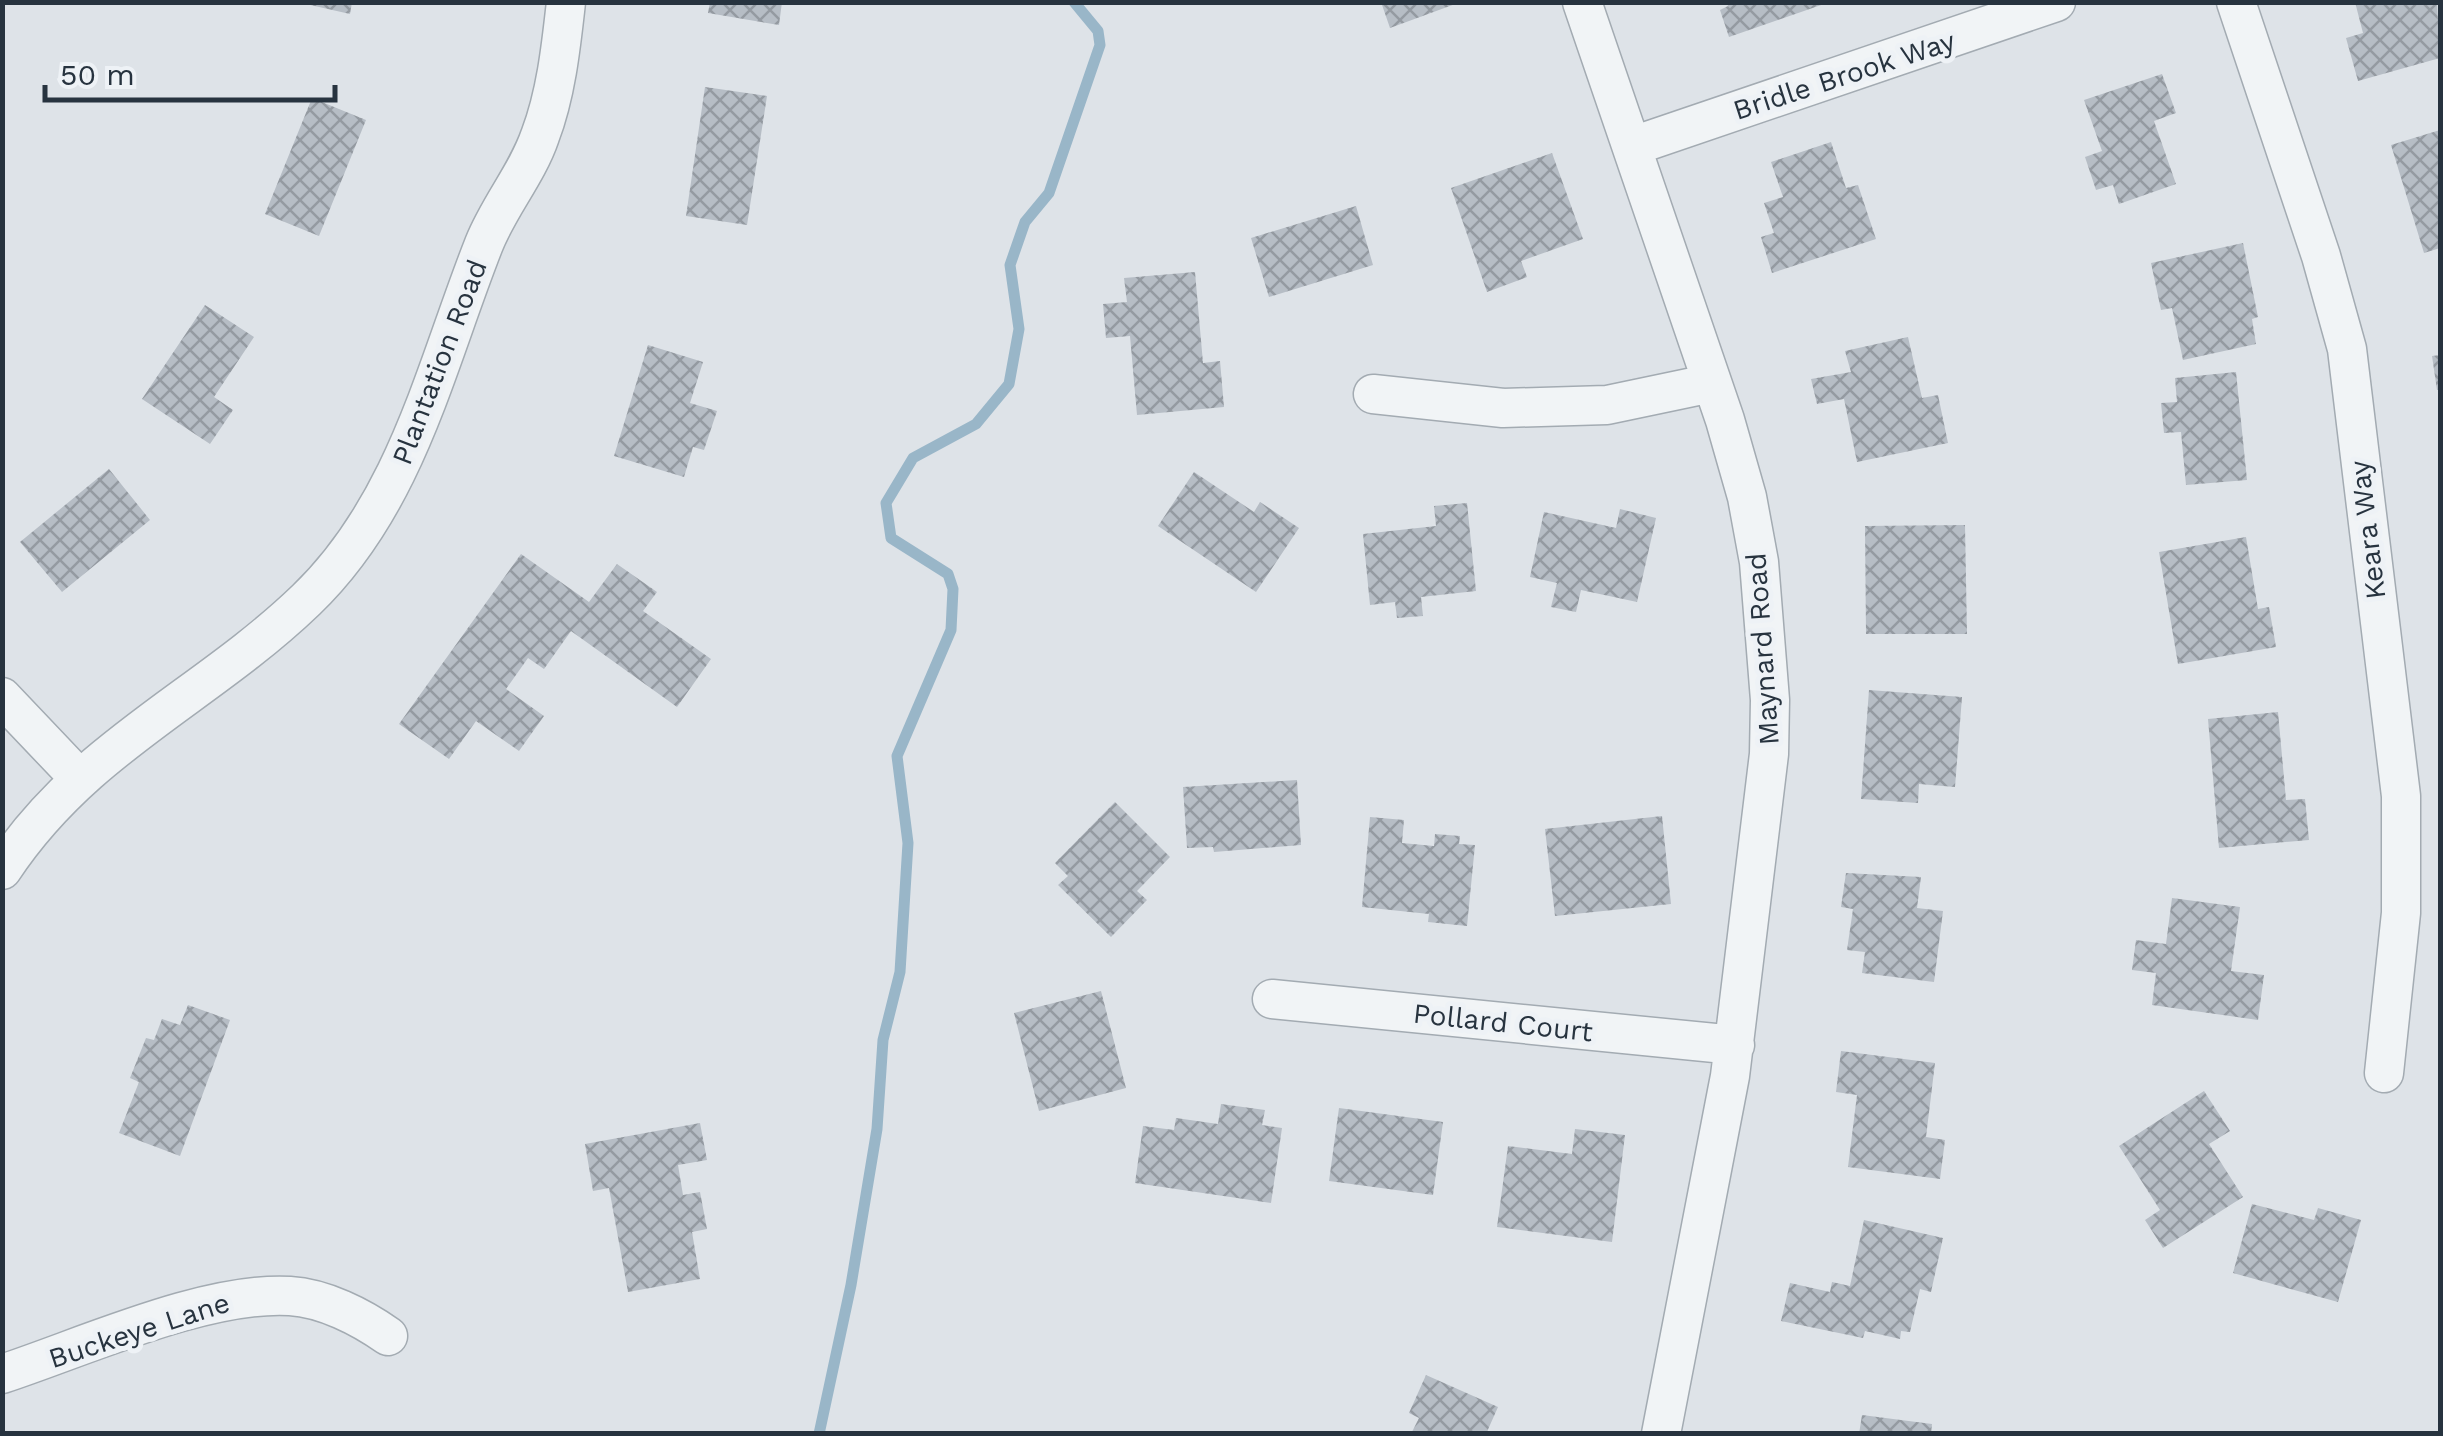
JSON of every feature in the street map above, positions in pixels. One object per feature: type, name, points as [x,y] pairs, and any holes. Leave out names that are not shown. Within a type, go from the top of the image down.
[{"type":"street","name":"Plantation Road","points":[[2,870],[78,777],[270,632],[335,569],[365,530],[416,434],[497,213],[540,137],[554,87],[566,2]]},
{"type":"street","name":"Maynard Road","points":[[1582,2],[1747,497],[1758,562],[1770,700],[1769,754],[1735,1045],[1661,1434]]},
{"type":"street","name":"Bridle Brook Way","points":[[1632,146],[2056,2]]},
{"type":"street","name":"Keara Way","points":[[2236,2],[2321,256],[2347,349],[2401,796],[2401,913],[2384,1073]]},
{"type":"street","points":[[1373,394],[1503,408],[1608,405],[1712,383]]},
{"type":"street","points":[[2,697],[78,777]]},
{"type":"street","name":"Pollard Court","points":[[1272,999],[1735,1045]]},
{"type":"street","name":"Buckeye Lane","points":[[2,1374],[247,1296],[312,1300],[366,1320],[388,1336]]},
{"type":"building","points":[[297,2],[352,2],[350,14]]},
{"type":"building","points":[[710,2],[782,2],[779,25],[708,13]]},
{"type":"building","points":[[1381,2],[1458,2],[1458,3],[1390,28]]},
{"type":"building","points":[[1727,2],[1827,3],[1729,37],[1720,10],[1728,6]]},
{"type":"building","points":[[2355,2],[2437,2],[2440,58],[2358,81],[2346,38],[2363,33]]},
{"type":"building","points":[[2162,74],[2176,113],[2154,121],[2176,184],[2119,204],[2113,185],[2096,190],[2085,157],[2102,151],[2084,100]]},
{"type":"building","points":[[705,87],[767,96],[747,225],[686,216]]},
{"type":"building","points":[[312,98],[366,120],[319,236],[265,214]]},
{"type":"building","points":[[2440,130],[2440,248],[2424,253],[2391,145]]},
{"type":"building","points":[[1831,142],[1846,188],[1858,185],[1876,239],[1772,273],[1761,237],[1774,233],[1764,203],[1783,197],[1771,162]]},
{"type":"building","points":[[1552,153],[1583,239],[1521,261],[1527,277],[1487,292],[1451,188]]},
{"type":"building","points":[[1356,206],[1373,265],[1269,297],[1251,238]]},
{"type":"building","points":[[2243,243],[2258,317],[2252,319],[2256,344],[2183,360],[2172,308],[2161,310],[2151,263]]},
{"type":"building","points":[[1195,272],[1203,363],[1220,361],[1224,407],[1137,415],[1130,336],[1106,338],[1103,304],[1127,302],[1124,278]]},
{"type":"building","points":[[205,305],[254,337],[214,397],[233,410],[210,444],[142,399]]},
{"type":"building","points":[[1908,337],[1922,398],[1938,395],[1948,443],[1857,462],[1844,399],[1817,404],[1811,379],[1851,372],[1845,351]]},
{"type":"building","points":[[648,345],[703,362],[690,403],[717,411],[704,450],[693,447],[684,477],[614,456]]},
{"type":"building","points":[[2440,355],[2440,390],[2437,390],[2432,356]]},
{"type":"building","points":[[2236,372],[2247,480],[2186,485],[2181,432],[2164,433],[2161,403],[2177,402],[2175,378]]},
{"type":"building","points":[[109,469],[150,520],[62,592],[20,542]]},
{"type":"building","points":[[1194,472],[1254,512],[1260,502],[1299,528],[1256,592],[1158,526]]},
{"type":"building","points":[[1467,503],[1476,591],[1421,597],[1423,616],[1397,618],[1395,602],[1370,605],[1363,534],[1436,526],[1434,506]]},
{"type":"building","points":[[1620,509],[1656,518],[1637,602],[1581,590],[1576,612],[1551,607],[1557,583],[1530,577],[1544,512],[1616,528]]},
{"type":"building","points":[[1965,525],[1967,634],[1866,634],[1865,526]]},
{"type":"building","points":[[2246,537],[2258,609],[2269,607],[2276,647],[2178,664],[2159,552]]},
{"type":"building","points":[[521,554],[589,602],[617,564],[657,592],[643,611],[711,659],[677,707],[571,631],[544,669],[528,658],[506,689],[544,716],[519,751],[476,721],[449,759],[399,724]]},
{"type":"building","points":[[1869,690],[1962,697],[1955,787],[1919,784],[1918,803],[1861,799]]},
{"type":"building","points":[[2278,712],[2286,800],[2305,799],[2309,840],[2219,848],[2208,719]]},
{"type":"building","points":[[1297,780],[1301,845],[1214,852],[1213,847],[1187,848],[1183,787]]},
{"type":"building","points":[[1115,802],[1170,857],[1137,891],[1147,900],[1111,937],[1058,885],[1068,876],[1055,863]]},
{"type":"building","points":[[1662,816],[1671,904],[1555,916],[1545,829]]},
{"type":"building","points":[[1370,817],[1404,820],[1402,843],[1434,846],[1435,834],[1460,836],[1459,844],[1475,845],[1467,926],[1428,922],[1429,914],[1362,907]]},
{"type":"building","points":[[1846,873],[1921,877],[1917,908],[1943,911],[1934,982],[1862,973],[1865,952],[1847,950],[1853,909],[1841,907]]},
{"type":"building","points":[[2172,898],[2240,907],[2231,971],[2264,975],[2258,1020],[2152,1005],[2156,973],[2132,970],[2136,940],[2166,944]]},
{"type":"building","points":[[1101,991],[1126,1088],[1039,1111],[1014,1013]]},
{"type":"building","points":[[188,1005],[230,1020],[180,1156],[119,1133],[139,1082],[130,1078],[146,1038],[154,1040],[162,1019],[180,1025]]},
{"type":"building","points":[[1841,1051],[1935,1063],[1926,1137],[1945,1140],[1940,1179],[1848,1167],[1857,1095],[1836,1092]]},
{"type":"building","points":[[2204,1091],[2230,1131],[2209,1144],[2243,1197],[2163,1248],[2145,1220],[2160,1210],[2119,1146]]},
{"type":"building","points":[[1221,1104],[1265,1110],[1262,1125],[1282,1128],[1271,1203],[1135,1183],[1143,1126],[1174,1130],[1176,1118],[1218,1124]]},
{"type":"building","points":[[1339,1108],[1443,1122],[1433,1195],[1329,1181]]},
{"type":"building","points":[[700,1123],[707,1160],[678,1165],[683,1195],[700,1192],[707,1229],[692,1232],[700,1279],[628,1292],[609,1188],[593,1191],[585,1144]]},
{"type":"building","points":[[1575,1129],[1625,1135],[1612,1242],[1497,1227],[1508,1146],[1572,1154]]},
{"type":"building","points":[[2252,1204],[2314,1220],[2318,1208],[2361,1220],[2338,1302],[2233,1273]]},
{"type":"building","points":[[1864,1220],[1943,1238],[1931,1292],[1920,1289],[1910,1332],[1901,1331],[1900,1339],[1865,1331],[1863,1338],[1781,1321],[1790,1283],[1830,1292],[1832,1282],[1850,1286]]},
{"type":"building","points":[[1426,1375],[1498,1407],[1486,1434],[1411,1434],[1419,1418],[1409,1413]]},
{"type":"building","points":[[1862,1415],[1932,1424],[1931,1434],[1859,1434]]},
{"type":"waterway","points":[[819,1434],[851,1285],[877,1129],[883,1040],[900,972],[908,843],[897,756],[951,630],[953,589],[948,574],[891,538],[886,503],[913,458],[976,424],[1009,384],[1019,329],[1010,265],[1025,222],[1049,193],[1100,45],[1098,31],[1074,2]]}]
